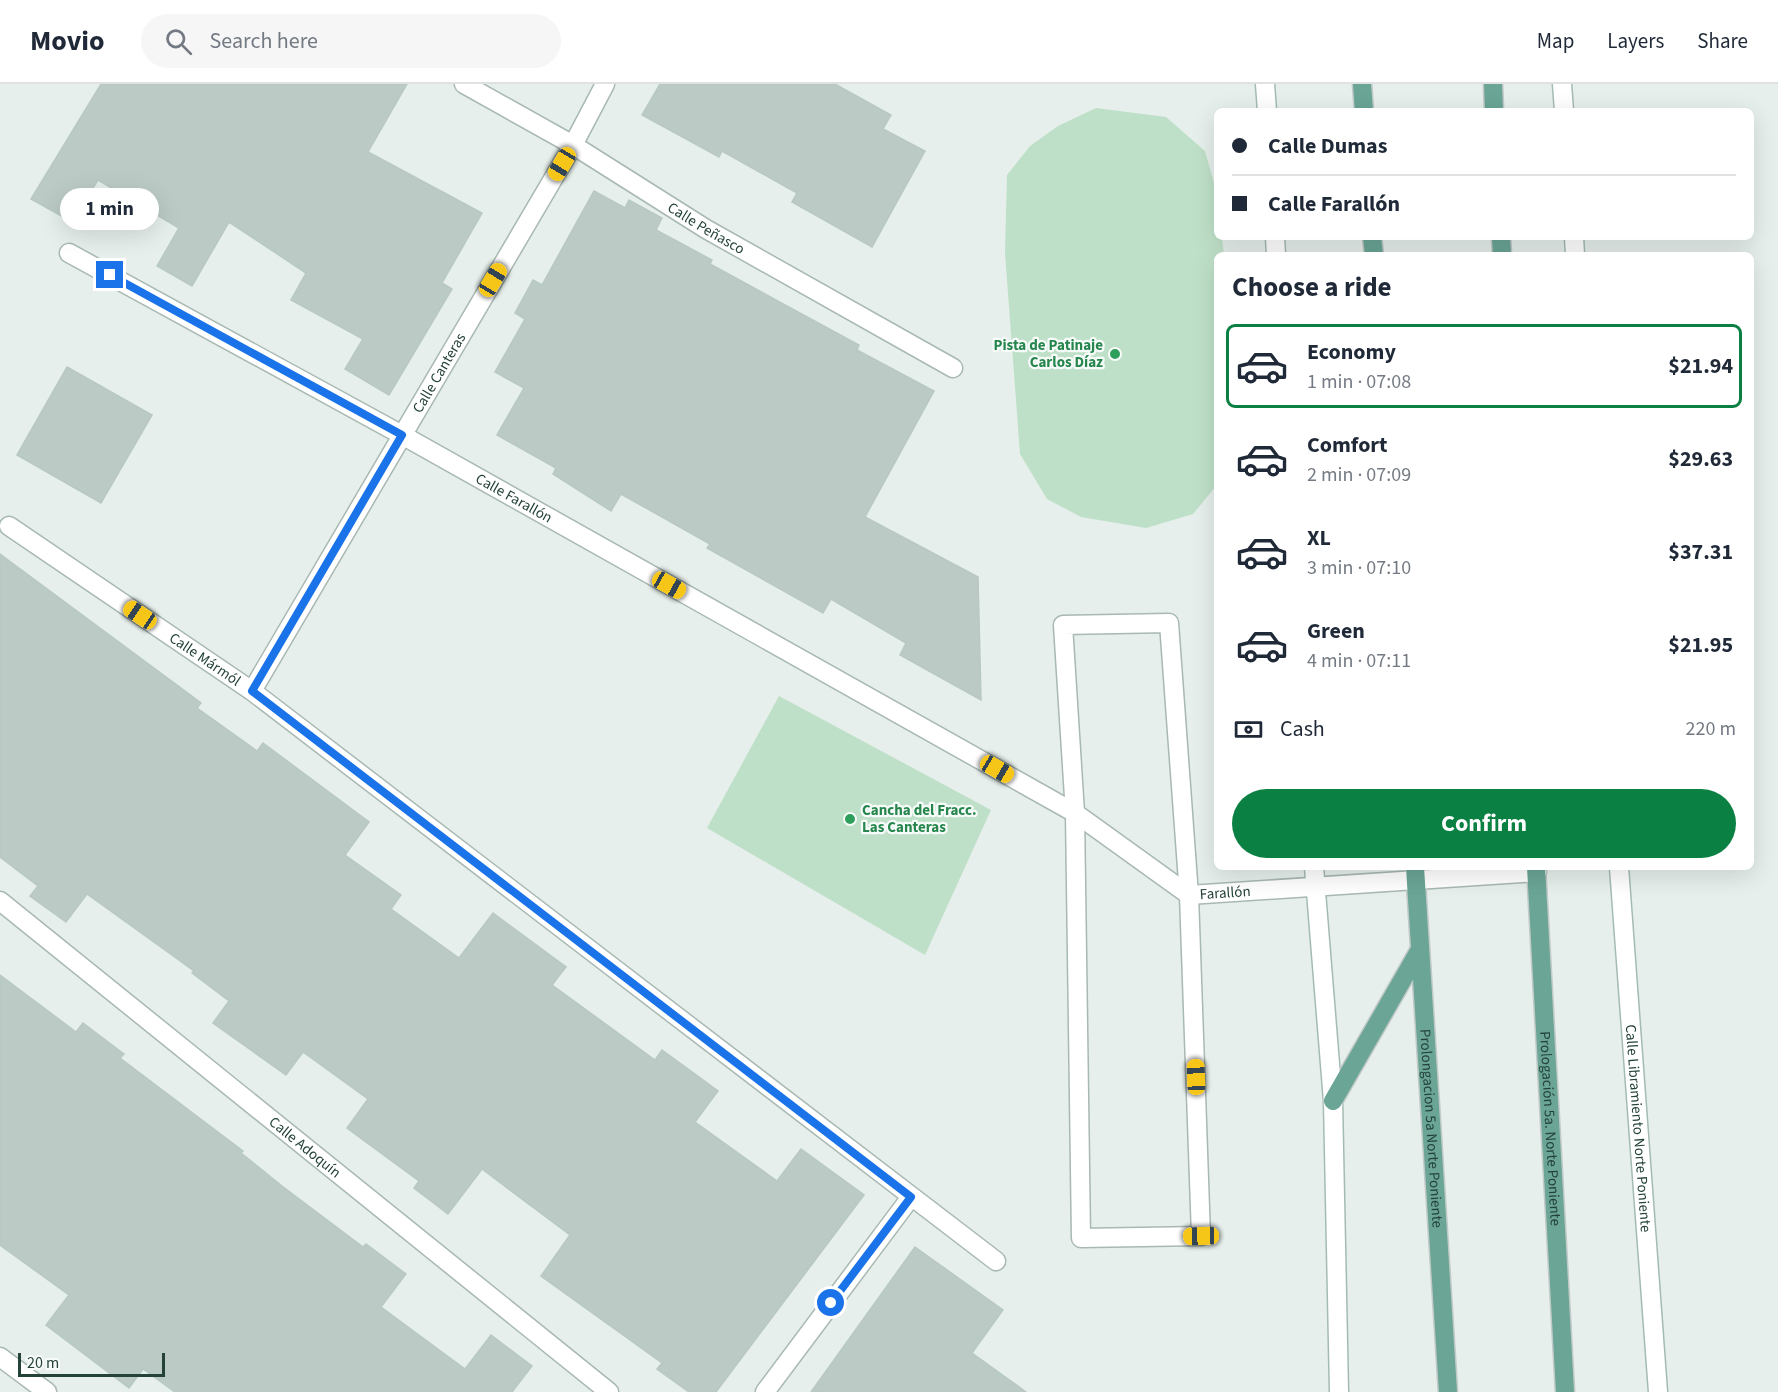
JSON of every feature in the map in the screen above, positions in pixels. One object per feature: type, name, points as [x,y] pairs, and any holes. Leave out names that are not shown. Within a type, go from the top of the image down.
[{"type":"main road","points":[[1362,84],[1364,108]]},
{"type":"main road","points":[[1493,84],[1494,108]]},
{"type":"main road","name":"Prologación 5a. Norte Poniente","points":[[1537,870],[1565,1392]]},
{"type":"main road","name":"Prolongacion 5a Norte Poniente","points":[[1416,873],[1419,951],[1448,1392]]},
{"type":"main road","points":[[1333,1101],[1419,951]]},
{"type":"street","name":"Calle Peñasco","points":[[464,84],[573,145],[706,229],[953,368]]},
{"type":"street","name":"Calle Canteras","points":[[252,691],[573,145],[605,84]]},
{"type":"street","points":[[1265,84],[1267,108]]},
{"type":"street","points":[[1562,84],[1564,108]]},
{"type":"street","name":"Calle Farallón","points":[[69,252],[402,435],[957,746]]},
{"type":"street","name":"Calle Mármól","points":[[9,526],[252,691],[996,1261]]},
{"type":"street","points":[[1169,623],[1189,896],[1201,1236],[1081,1238],[1075,813],[1063,625],[1169,623]]},
{"type":"street","name":"Farallón","points":[[957,746],[1075,813],[1189,896],[1316,886],[1416,873],[1507,870]]},
{"type":"street","points":[[1314,870],[1333,1101],[1339,1392]]},
{"type":"street","name":"Calle Libramiento Norte Poniente","points":[[1619,870],[1658,1392]]},
{"type":"street","name":"Calle Adoquín","points":[[0,901],[609,1392]]},
{"type":"street","points":[[765,1392],[911,1197]]},
{"type":"street","points":[[0,1357],[47,1392]]},
{"type":"green space","name":"Pista de Patinaje Carlos Díaz","points":[[1096,108],[1166,117],[1205,151],[1214,183],[1214,240],[1222,240],[1224,252],[1214,252],[1214,488],[1193,514],[1146,528],[1081,517],[1047,499],[1020,454],[1005,253],[1007,175],[1030,146],[1058,126]]},
{"type":"green space","name":"Cancha del Fracc. Las Canteras","points":[[779,696],[991,810],[925,955],[707,828]]},
{"type":"building","points":[[101,84],[407,84],[368,152],[482,213],[442,283],[452,289],[389,395],[345,369],[363,339],[291,300],[306,273],[229,222],[192,286],[157,266],[179,228],[98,180],[72,222],[31,199]]},
{"type":"building","points":[[660,84],[835,84],[891,115],[883,129],[925,151],[872,247],[792,202],[797,193],[722,151],[719,157],[642,115]]},
{"type":"building","points":[[594,191],[625,208],[629,200],[662,218],[656,230],[712,260],[710,264],[859,345],[857,350],[934,391],[865,517],[978,577],[981,700],[900,655],[906,643],[831,599],[823,613],[707,548],[710,544],[621,494],[611,511],[553,474],[556,468],[497,435],[524,388],[495,372],[525,319],[515,313],[533,280],[542,285]]},
{"type":"building","points":[[67,367],[152,415],[101,503],[17,455]]},
{"type":"building","points":[[0,554],[201,703],[197,708],[257,751],[263,743],[369,822],[345,855],[401,895],[391,909],[459,958],[493,913],[566,967],[552,985],[655,1060],[662,1050],[718,1091],[695,1122],[777,1181],[801,1149],[864,1195],[716,1392],[689,1392],[657,1369],[662,1363],[541,1276],[570,1235],[482,1169],[448,1214],[414,1188],[419,1181],[347,1128],[368,1099],[303,1052],[286,1075],[213,1023],[229,1001],[192,973],[194,971],[87,894],[66,922],[30,896],[38,886],[0,857]]},
{"type":"building","points":[[0,975],[76,1032],[83,1023],[124,1054],[120,1058],[243,1151],[241,1153],[282,1186],[363,1247],[366,1244],[406,1274],[381,1307],[465,1369],[491,1335],[532,1366],[512,1392],[175,1392],[143,1369],[129,1388],[46,1325],[69,1295],[0,1245]]},
{"type":"building","points":[[915,1247],[1003,1310],[972,1353],[1026,1392],[811,1392]]},
{"type":"place","name":"Pista de Patinaje Carlos Díaz","points":[[1115,354]]},
{"type":"place","name":"Cancha del Fracc. Las Canteras","points":[[850,819]]},
{"type":"route","points":[[110,275],[402,435],[252,691],[911,1197],[831,1303]]}]
